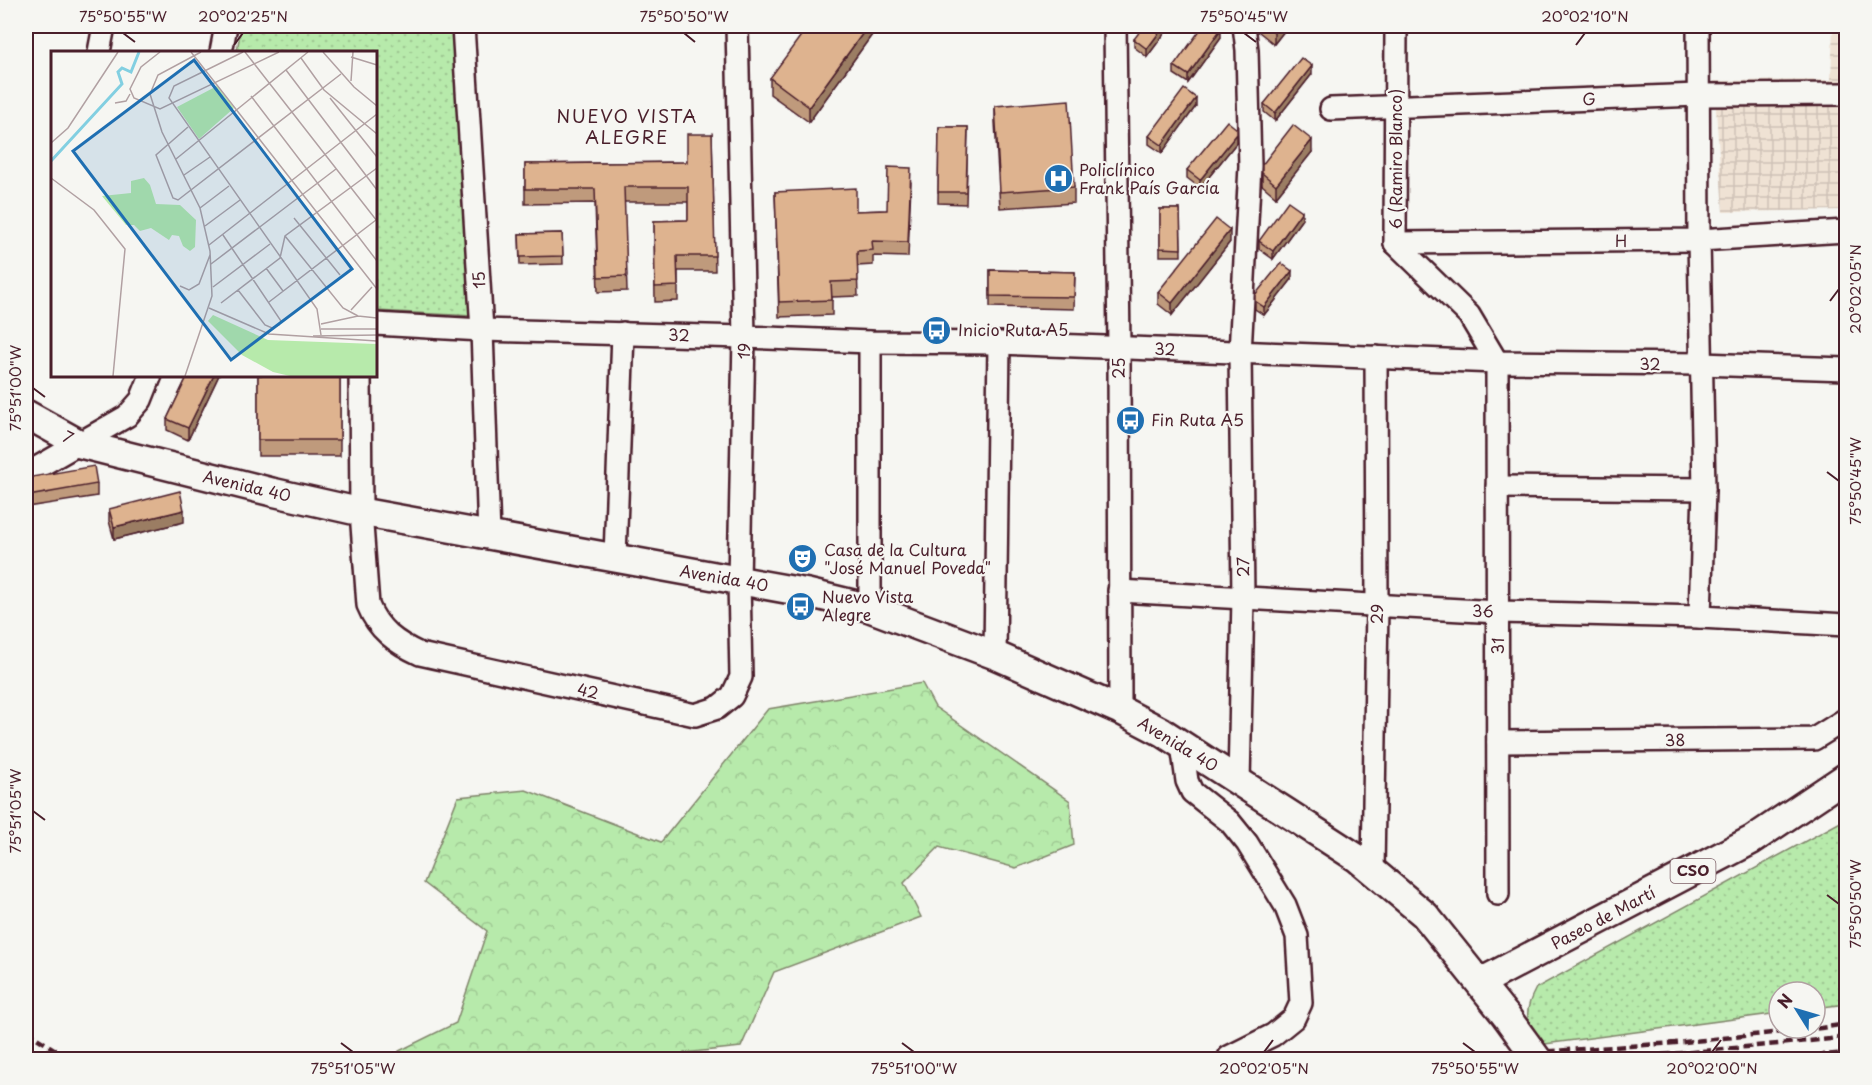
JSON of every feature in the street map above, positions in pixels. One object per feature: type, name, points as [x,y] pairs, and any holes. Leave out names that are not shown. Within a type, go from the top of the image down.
[{"type":"main road","name":"7","points":[[26,414],[80,444]]},
{"type":"main road","name":"Avenida 40","points":[[80,444],[361,512],[808,593],[870,608],[995,655],[1120,710],[1162,732],[1357,858],[1425,915],[1481,982],[1538,1059]]},
{"type":"main road","name":"Paseo de Martí","points":[[1481,982],[1752,840],[1846,777]]},
{"type":"main road","name":"CSO","points":[[1506,1016],[1508,995],[1514,981],[1534,954]]},
{"type":"street","points":[[99,51],[104,26]]},
{"type":"street","points":[[221,51],[226,26]]},
{"type":"street","name":"15","points":[[463,26],[483,330],[489,536]]},
{"type":"street","name":"19","points":[[737,26],[744,337],[739,581],[741,677]]},
{"type":"street","name":"25","points":[[1115,26],[1120,710]]},
{"type":"street","name":"27","points":[[1239,782],[1243,597],[1240,352],[1250,166],[1247,50],[1244,26]]},
{"type":"street","name":"6 (Ramiro Blanco)","points":[[1396,26],[1395,243],[1470,315],[1497,362]]},
{"type":"street","points":[[1698,26],[1704,489],[1700,617]]},
{"type":"street","name":"G","points":[[1331,109],[1698,95],[1846,94]]},
{"type":"street","name":"H","points":[[1395,243],[1699,240],[1846,231]]},
{"type":"street","name":"32","points":[[376,324],[483,330],[870,342],[999,343],[1497,362],[1701,364],[1846,369]]},
{"type":"street","points":[[615,557],[623,333]]},
{"type":"street","points":[[870,342],[870,608]]},
{"type":"street","points":[[995,655],[999,343]]},
{"type":"street","name":"29","points":[[1373,871],[1377,605],[1376,357]]},
{"type":"street","name":"31","points":[[1497,362],[1498,894]]},
{"type":"street","points":[[26,474],[134,410],[141,400],[151,376]]},
{"type":"street","name":"42","points":[[360,376],[361,512],[368,605],[373,617],[400,645],[420,654],[694,715],[717,708],[732,696],[741,677]]},
{"type":"street","points":[[1497,487],[1704,489]]},
{"type":"street","name":"36","points":[[1119,591],[1498,612],[1700,617],[1846,625]]},
{"type":"street","name":"38","points":[[1498,742],[1814,739],[1846,719]]},
{"type":"street","points":[[1182,745],[1187,781],[1192,792],[1230,822],[1247,843],[1285,905],[1297,936],[1300,1003],[1294,1018],[1273,1035],[1229,1057]]},
{"type":"shaded area","points":[[1833,26],[1846,26],[1846,210],[1723,212],[1714,81],[1831,80]]},
{"type":"green space","points":[[241,26],[451,26],[474,316],[376,311],[376,51],[237,51]]},
{"type":"green space","points":[[922,683],[935,707],[1070,801],[1074,845],[1016,868],[939,847],[904,883],[921,917],[774,972],[741,1047],[684,1053],[679,1060],[397,1059],[399,1051],[456,1023],[487,931],[424,883],[458,797],[526,790],[661,842],[768,709]]},
{"type":"green space","points":[[1846,819],[1846,1004],[1827,1006],[1827,980],[1767,980],[1767,1015],[1545,1044],[1528,1018],[1529,1005],[1536,988]]},
{"type":"building","points":[[808,26],[868,26],[809,107],[770,78]]},
{"type":"building","points":[[1144,26],[1164,26],[1147,49],[1134,39]]},
{"type":"building","points":[[1203,26],[1216,26],[1221,29],[1188,75],[1174,66]]},
{"type":"building","points":[[1266,26],[1279,26],[1274,32]]},
{"type":"building","points":[[1301,58],[1312,66],[1275,113],[1264,104]]},
{"type":"building","points":[[1184,89],[1196,98],[1162,145],[1149,136]]},
{"type":"building","points":[[1069,100],[1074,187],[1000,192],[995,106]]},
{"type":"building","points":[[1227,121],[1237,129],[1237,134],[1200,180],[1187,170]]},
{"type":"building","points":[[1293,125],[1312,140],[1276,185],[1262,173],[1262,165]]},
{"type":"building","points":[[939,127],[968,127],[966,192],[938,192]]},
{"type":"building","points":[[687,134],[712,134],[715,256],[677,256],[678,286],[655,287],[654,221],[688,220],[688,187],[624,187],[627,276],[598,277],[595,189],[525,189],[525,164],[687,162]]},
{"type":"building","points":[[888,167],[911,168],[908,242],[872,241],[873,250],[857,251],[858,281],[831,282],[832,300],[779,302],[775,192],[856,188],[856,211],[887,210]]},
{"type":"building","points":[[1288,201],[1302,211],[1273,251],[1259,241]]},
{"type":"building","points":[[1160,209],[1180,209],[1181,249],[1160,248]]},
{"type":"building","points":[[1216,219],[1230,230],[1172,303],[1158,292]]},
{"type":"building","points":[[562,233],[563,256],[520,257],[519,234]]},
{"type":"building","points":[[1281,263],[1292,271],[1264,307],[1255,301],[1255,295]]},
{"type":"building","points":[[990,270],[1075,272],[1074,297],[990,296]]},
{"type":"building","points":[[188,376],[214,376],[188,428],[167,419]]},
{"type":"building","points":[[258,376],[340,376],[340,440],[258,440]]},
{"type":"building","points":[[94,466],[97,484],[28,496],[26,478]]},
{"type":"building","points":[[180,491],[184,510],[114,527],[109,509]]},
{"type":"railway","points":[[1413,1060],[1675,1043],[1846,1024]]},
{"type":"railway","points":[[26,1031],[71,1060]]},
{"type":"railway","points":[[1608,1060],[1846,1036]]},
{"type":"railway","points":[[26,1047],[46,1060]]},
{"type":"railway","points":[[1762,1060],[1846,1053]]},
{"type":"railway","points":[[1705,1057],[1732,1060]]},
{"type":"place","name":"Policlínico Frank País García","points":[[1058,179]]},
{"type":"place","name":"Inicio Ruta A5","points":[[937,330]]},
{"type":"place","name":"Fin Ruta A5","points":[[1130,420]]},
{"type":"place","name":"Casa de la Cultura \"José Manuel Poveda\"","points":[[803,559]]},
{"type":"place","name":"Nuevo Vista Alegre","points":[[801,606]]},
{"type":"district","name":"NUEVO VISTA ALEGRE","points":[[627,127]]}]
